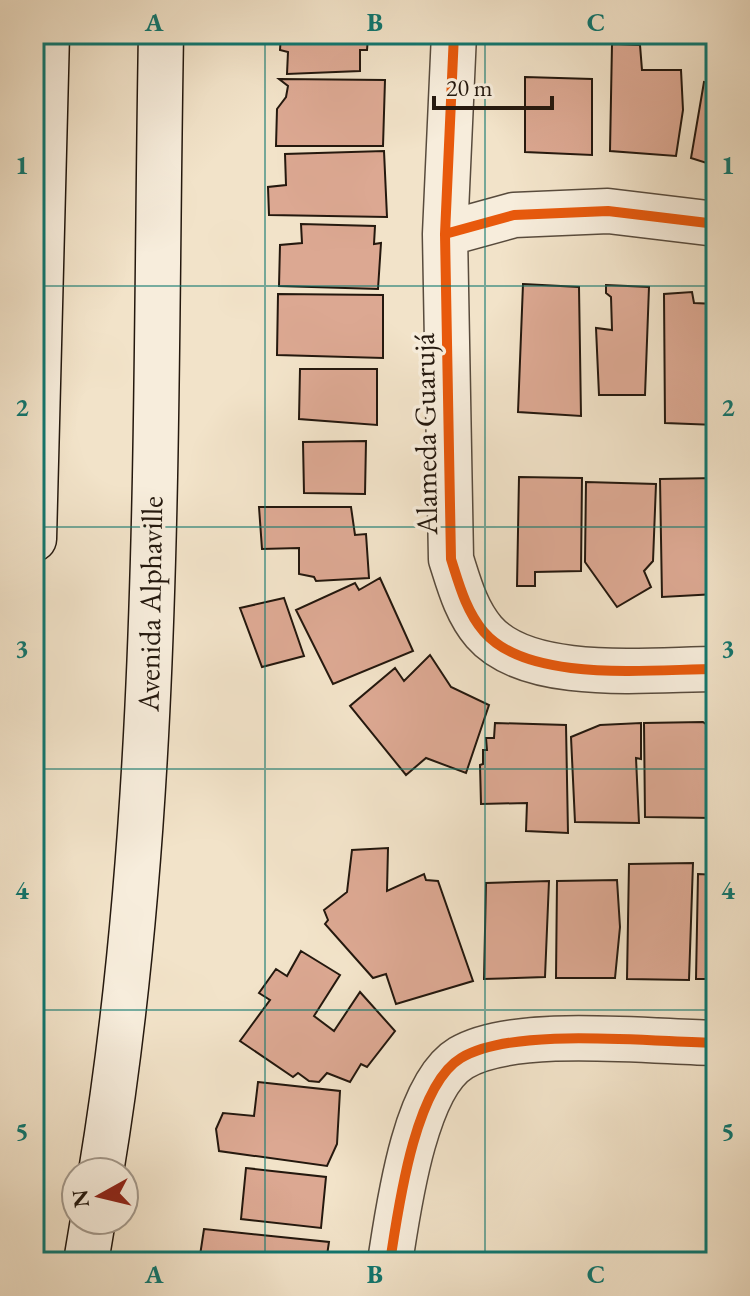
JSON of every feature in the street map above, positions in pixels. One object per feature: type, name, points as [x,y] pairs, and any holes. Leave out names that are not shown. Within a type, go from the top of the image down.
[{"type":"main road","points":[[34,539],[47,34]]},
{"type":"main road","name":"Avenida Alphaville","points":[[103,1156],[135,913],[149,693],[161,34]]},
{"type":"main road","name":"Alameda Guarujá","points":[[454,34],[445,234],[451,559],[465,602],[485,633],[517,655],[553,665],[566,668],[716,669]]},
{"type":"main road","points":[[445,234],[514,215],[608,211],[716,224]]},
{"type":"main road","points":[[390,1262],[416,1129],[435,1087],[459,1058],[495,1045],[546,1039],[716,1043]]},
{"type":"main road","points":[[86,1262],[90,1236]]},
{"type":"building","points":[[281,34],[384,34],[384,39],[368,38],[367,50],[360,50],[360,71],[287,74],[288,52],[280,50]]},
{"type":"building","points":[[612,44],[640,45],[642,70],[681,70],[683,110],[676,156],[610,151]]},
{"type":"building","points":[[525,77],[592,79],[592,155],[525,152]]},
{"type":"building","points":[[279,79],[385,80],[383,146],[276,146],[277,109],[286,97],[288,86]]},
{"type":"building","points":[[704,82],[716,84],[716,166],[691,158]]},
{"type":"building","points":[[384,151],[387,217],[269,215],[268,187],[286,185],[285,154]]},
{"type":"building","points":[[301,224],[375,226],[374,244],[381,243],[378,289],[279,286],[280,245],[302,243]]},
{"type":"building","points":[[523,284],[579,287],[581,416],[518,412]]},
{"type":"building","points":[[606,285],[649,287],[645,395],[599,395],[596,328],[612,330],[611,297],[606,293]]},
{"type":"building","points":[[692,292],[694,303],[716,304],[716,425],[665,423],[664,294]]},
{"type":"building","points":[[278,294],[383,295],[383,358],[277,355]]},
{"type":"building","points":[[300,369],[377,369],[377,425],[299,419]]},
{"type":"building","points":[[366,441],[365,494],[304,493],[303,442]]},
{"type":"building","points":[[519,477],[582,478],[581,571],[535,572],[535,586],[517,586]]},
{"type":"building","points":[[716,478],[716,594],[662,597],[660,479]]},
{"type":"building","points":[[586,482],[656,484],[653,561],[644,571],[651,587],[617,607],[585,562]]},
{"type":"building","points":[[259,507],[351,507],[355,535],[366,534],[369,578],[316,581],[314,577],[299,574],[299,548],[262,549]]},
{"type":"building","points":[[380,578],[413,651],[333,684],[296,610],[355,583],[359,590]]},
{"type":"building","points":[[284,598],[304,656],[262,667],[240,608]]},
{"type":"building","points":[[430,655],[451,687],[489,705],[466,773],[426,758],[406,775],[350,706],[395,668],[404,681]]},
{"type":"building","points":[[703,722],[714,730],[713,818],[645,817],[644,723]]},
{"type":"building","points":[[495,723],[566,725],[568,833],[526,831],[527,803],[481,804],[480,765],[483,764],[483,750],[487,750],[486,738],[494,738]]},
{"type":"building","points":[[641,723],[641,759],[636,758],[639,823],[575,822],[571,737],[600,725]]},
{"type":"building","points":[[388,848],[387,891],[424,874],[426,880],[438,881],[473,981],[396,1004],[386,974],[373,978],[325,924],[328,920],[324,910],[347,892],[352,850]]},
{"type":"building","points":[[693,863],[689,980],[627,979],[629,864]]},
{"type":"building","points":[[698,874],[716,875],[716,979],[696,979]]},
{"type":"building","points":[[617,880],[620,927],[615,978],[556,978],[557,881]]},
{"type":"building","points":[[549,881],[545,977],[484,979],[486,883]]},
{"type":"building","points":[[301,951],[340,975],[314,1016],[334,1031],[360,992],[395,1031],[367,1067],[361,1064],[350,1082],[327,1073],[319,1082],[309,1081],[298,1073],[293,1077],[240,1041],[270,1000],[259,993],[276,969],[287,976]]},
{"type":"building","points":[[258,1082],[340,1091],[337,1144],[327,1166],[219,1151],[216,1129],[223,1113],[254,1116]]},
{"type":"building","points":[[246,1168],[326,1177],[321,1228],[241,1219]]},
{"type":"building","points":[[204,1229],[329,1242],[326,1262],[199,1262]]},
{"type":"cycle path","points":[[454,34],[445,234],[451,559],[464,597],[484,632],[504,649],[530,660],[593,670],[716,669]]},
{"type":"cycle path","points":[[445,234],[514,215],[608,211],[716,224]]},
{"type":"cycle path","points":[[390,1262],[404,1182],[420,1121],[445,1073],[461,1058],[485,1048],[548,1039],[716,1043]]}]
